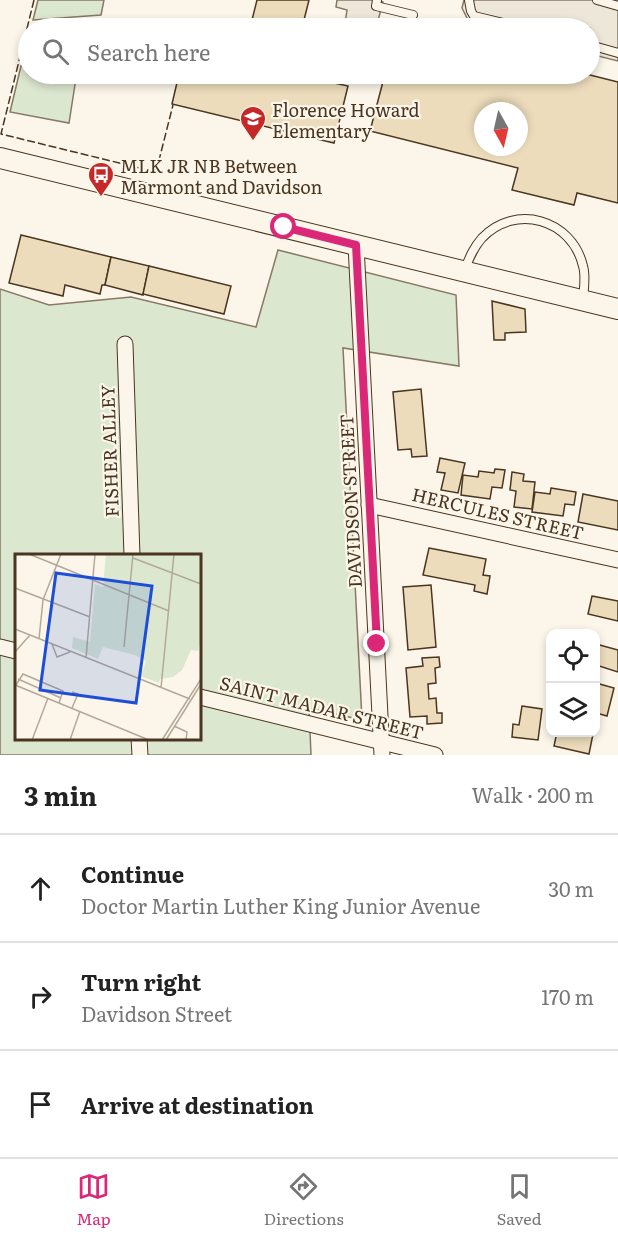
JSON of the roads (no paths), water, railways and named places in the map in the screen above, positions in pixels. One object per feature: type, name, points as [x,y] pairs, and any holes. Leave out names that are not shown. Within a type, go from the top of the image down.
[{"type":"main road","points":[[0,158],[618,309]]},
{"type":"street","name":"DAVIDSON STREET","points":[[356,245],[382,748]]},
{"type":"street","name":"FISHER ALLEY","points":[[125,344],[132,554]]},
{"type":"street","name":"HERCULES STREET","points":[[369,505],[618,560]]},
{"type":"street","points":[[0,647],[15,651]]},
{"type":"street","name":"SAINT MADAR STREET","points":[[201,697],[382,748],[435,755]]},
{"type":"street","points":[[139,740],[140,755]]},
{"type":"lane","points":[[377,0],[376,6],[413,15]]},
{"type":"lane","points":[[469,0],[474,15],[486,18]]},
{"type":"lane","points":[[597,0],[618,6]]},
{"type":"lane","points":[[600,48],[618,53]]},
{"type":"lane","points":[[464,271],[474,248],[493,229],[507,222],[541,220],[564,232],[579,255],[583,265],[583,300]]},
{"type":"place","name":"Florence Howard Elementary","points":[[253,142]]},
{"type":"place","name":"MLK JR NB Between Marmont and Davidson","points":[[101,198]]}]
